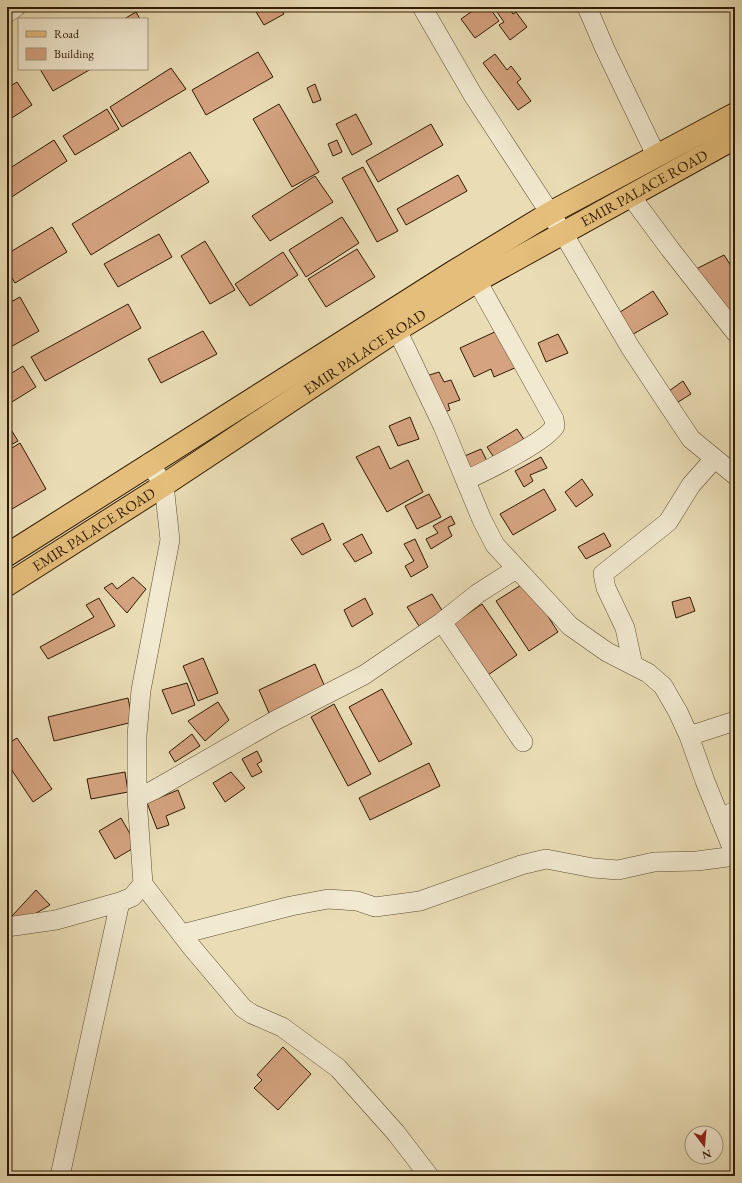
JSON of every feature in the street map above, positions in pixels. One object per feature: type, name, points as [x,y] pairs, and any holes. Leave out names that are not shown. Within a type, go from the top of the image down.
[{"type":"main road","name":"EMIR PALACE ROAD","points":[[12,549],[150,464],[384,315],[550,214],[656,155],[735,114]]},
{"type":"main road","name":"EMIR PALACE ROAD","points":[[7,585],[164,485],[397,330],[477,281],[735,138]]},
{"type":"street","points":[[7,13],[16,7]]},
{"type":"street","points":[[422,7],[473,95],[563,233],[630,347],[673,413],[691,439],[735,475]]},
{"type":"street","points":[[587,7],[605,49],[656,155]]},
{"type":"street","points":[[630,195],[670,250],[735,332]]},
{"type":"street","points":[[466,480],[500,464],[547,436],[556,426],[554,419],[520,360],[503,325],[477,281]]},
{"type":"street","points":[[182,934],[291,906],[328,899],[357,901],[375,907],[420,901],[521,865],[546,859],[593,868],[618,870],[654,862],[697,861],[735,855],[727,815],[678,712],[657,679],[589,641],[570,626],[516,569],[496,545],[482,520],[443,426],[397,330]]},
{"type":"street","points":[[633,665],[625,628],[602,576],[606,571],[668,522],[690,485],[714,459]]},
{"type":"street","points":[[150,464],[164,485],[170,540],[141,690],[137,735],[137,798],[143,884],[189,944],[243,1008],[252,1014],[282,1027],[338,1068],[396,1133],[429,1176]]},
{"type":"street","points":[[137,798],[154,790],[276,720],[364,675],[442,622],[477,594],[516,569]]},
{"type":"street","points":[[442,622],[523,742]]},
{"type":"street","points":[[689,736],[735,721]]},
{"type":"street","points":[[7,928],[56,920],[120,902],[132,898],[143,884]]},
{"type":"street","points":[[60,1176],[120,902]]},
{"type":"building","points":[[253,7],[280,7],[284,14],[264,25]]},
{"type":"building","points":[[478,7],[489,7],[499,21],[475,38],[461,19]]},
{"type":"building","points":[[503,7],[508,7],[513,14],[516,12],[527,27],[510,40],[499,25],[504,22],[497,12]]},
{"type":"building","points":[[136,12],[139,18],[126,18]]},
{"type":"building","points":[[258,52],[273,77],[206,115],[192,90]]},
{"type":"building","points":[[495,54],[507,70],[511,66],[521,79],[517,82],[531,101],[518,110],[483,63]]},
{"type":"building","points":[[171,68],[186,89],[122,127],[110,107]]},
{"type":"building","points":[[41,70],[89,70],[53,91]]},
{"type":"building","points":[[17,82],[32,105],[7,121],[7,88]]},
{"type":"building","points":[[315,84],[321,100],[313,103],[307,88]]},
{"type":"building","points":[[279,104],[319,172],[292,187],[253,119]]},
{"type":"building","points":[[107,109],[119,129],[75,155],[63,136]]},
{"type":"building","points":[[356,114],[372,144],[352,155],[336,124]]},
{"type":"building","points":[[431,124],[443,145],[378,182],[366,161]]},
{"type":"building","points":[[54,140],[67,161],[7,200],[7,170]]},
{"type":"building","points":[[337,140],[342,152],[333,156],[328,144]]},
{"type":"building","points":[[190,152],[209,182],[91,255],[72,224]]},
{"type":"building","points":[[363,167],[398,231],[377,242],[342,178]]},
{"type":"building","points":[[458,175],[467,191],[406,225],[397,209]]},
{"type":"building","points":[[315,176],[333,202],[270,241],[252,216]]},
{"type":"building","points":[[342,217],[359,243],[306,277],[289,250]]},
{"type":"building","points":[[52,227],[67,252],[15,283],[7,270],[7,254]]},
{"type":"building","points":[[159,234],[172,257],[118,287],[104,264]]},
{"type":"building","points":[[205,241],[235,290],[210,304],[181,256]]},
{"type":"building","points":[[357,249],[375,277],[326,307],[308,279]]},
{"type":"building","points":[[283,252],[298,275],[250,306],[235,284]]},
{"type":"building","points":[[724,255],[735,272],[735,307],[725,313],[692,271]]},
{"type":"building","points":[[653,291],[668,314],[630,336],[617,314]]},
{"type":"building","points":[[20,297],[39,331],[7,349],[7,304]]},
{"type":"building","points":[[128,304],[141,328],[45,381],[31,357]]},
{"type":"building","points":[[499,330],[517,367],[494,377],[491,369],[474,377],[460,348]]},
{"type":"building","points":[[203,331],[217,354],[161,383],[148,359]]},
{"type":"building","points":[[558,334],[568,353],[546,362],[538,343]]},
{"type":"building","points":[[23,366],[36,387],[7,405],[7,376]]},
{"type":"building","points":[[439,372],[444,382],[451,380],[460,400],[448,404],[450,410],[440,414],[423,377]]},
{"type":"building","points":[[683,381],[691,394],[675,404],[666,393]]},
{"type":"building","points":[[410,417],[419,439],[398,446],[389,426]]},
{"type":"building","points":[[7,423],[18,441],[7,447]]},
{"type":"building","points":[[517,429],[527,444],[497,462],[487,447]]},
{"type":"building","points":[[20,443],[46,489],[12,509],[7,501],[7,451]]},
{"type":"building","points":[[379,446],[390,469],[408,460],[423,492],[387,512],[356,457]]},
{"type":"building","points":[[481,449],[489,465],[467,476],[460,458]]},
{"type":"building","points":[[541,457],[547,468],[530,475],[533,481],[524,487],[515,471]]},
{"type":"building","points":[[582,479],[593,495],[576,507],[565,492]]},
{"type":"building","points":[[544,489],[556,510],[513,535],[500,514]]},
{"type":"building","points":[[429,494],[441,517],[417,529],[405,506]]},
{"type":"building","points":[[451,516],[455,524],[448,527],[452,536],[431,549],[426,539],[438,533],[433,526]]},
{"type":"building","points":[[323,523],[331,540],[302,555],[291,539]]},
{"type":"building","points":[[604,533],[611,546],[586,559],[578,547]]},
{"type":"building","points":[[362,534],[372,553],[355,562],[343,544]]},
{"type":"building","points":[[415,539],[428,567],[411,577],[405,566],[414,561],[404,544]]},
{"type":"building","points":[[133,577],[146,589],[127,613],[104,588],[112,583],[117,589]]},
{"type":"building","points":[[526,582],[558,632],[529,651],[496,601]]},
{"type":"building","points":[[432,594],[443,612],[419,626],[407,607]]},
{"type":"building","points":[[690,597],[695,611],[676,618],[672,602]]},
{"type":"building","points":[[99,598],[115,626],[48,659],[40,647],[94,617],[86,605]]},
{"type":"building","points":[[365,598],[373,614],[352,627],[344,610]]},
{"type":"building","points":[[482,604],[517,655],[488,675],[453,624]]},
{"type":"building","points":[[203,658],[218,693],[198,701],[183,666]]},
{"type":"building","points":[[315,664],[325,687],[269,713],[259,690]]},
{"type":"building","points":[[187,683],[195,705],[172,714],[162,690]]},
{"type":"building","points":[[382,689],[412,744],[379,762],[349,707]]},
{"type":"building","points":[[128,698],[133,722],[54,741],[48,717]]},
{"type":"building","points":[[218,702],[229,720],[205,741],[188,721]]},
{"type":"building","points":[[334,704],[371,774],[348,786],[311,717]]},
{"type":"building","points":[[192,734],[200,746],[175,762],[169,752]]},
{"type":"building","points":[[17,738],[52,789],[33,802],[7,763],[7,744]]},
{"type":"building","points":[[257,751],[262,761],[257,764],[262,772],[252,777],[242,759]]},
{"type":"building","points":[[429,763],[440,786],[370,820],[359,798]]},
{"type":"building","points":[[125,772],[128,792],[91,799],[87,779]]},
{"type":"building","points":[[231,772],[245,788],[225,802],[213,783]]},
{"type":"building","points":[[178,790],[185,808],[166,816],[169,825],[157,829],[147,803]]},
{"type":"building","points":[[121,818],[137,846],[115,859],[99,831]]},
{"type":"building","points":[[36,890],[50,905],[23,921],[11,917]]},
{"type":"building","points":[[283,1047],[311,1074],[278,1110],[254,1088],[262,1080],[257,1075]]}]
